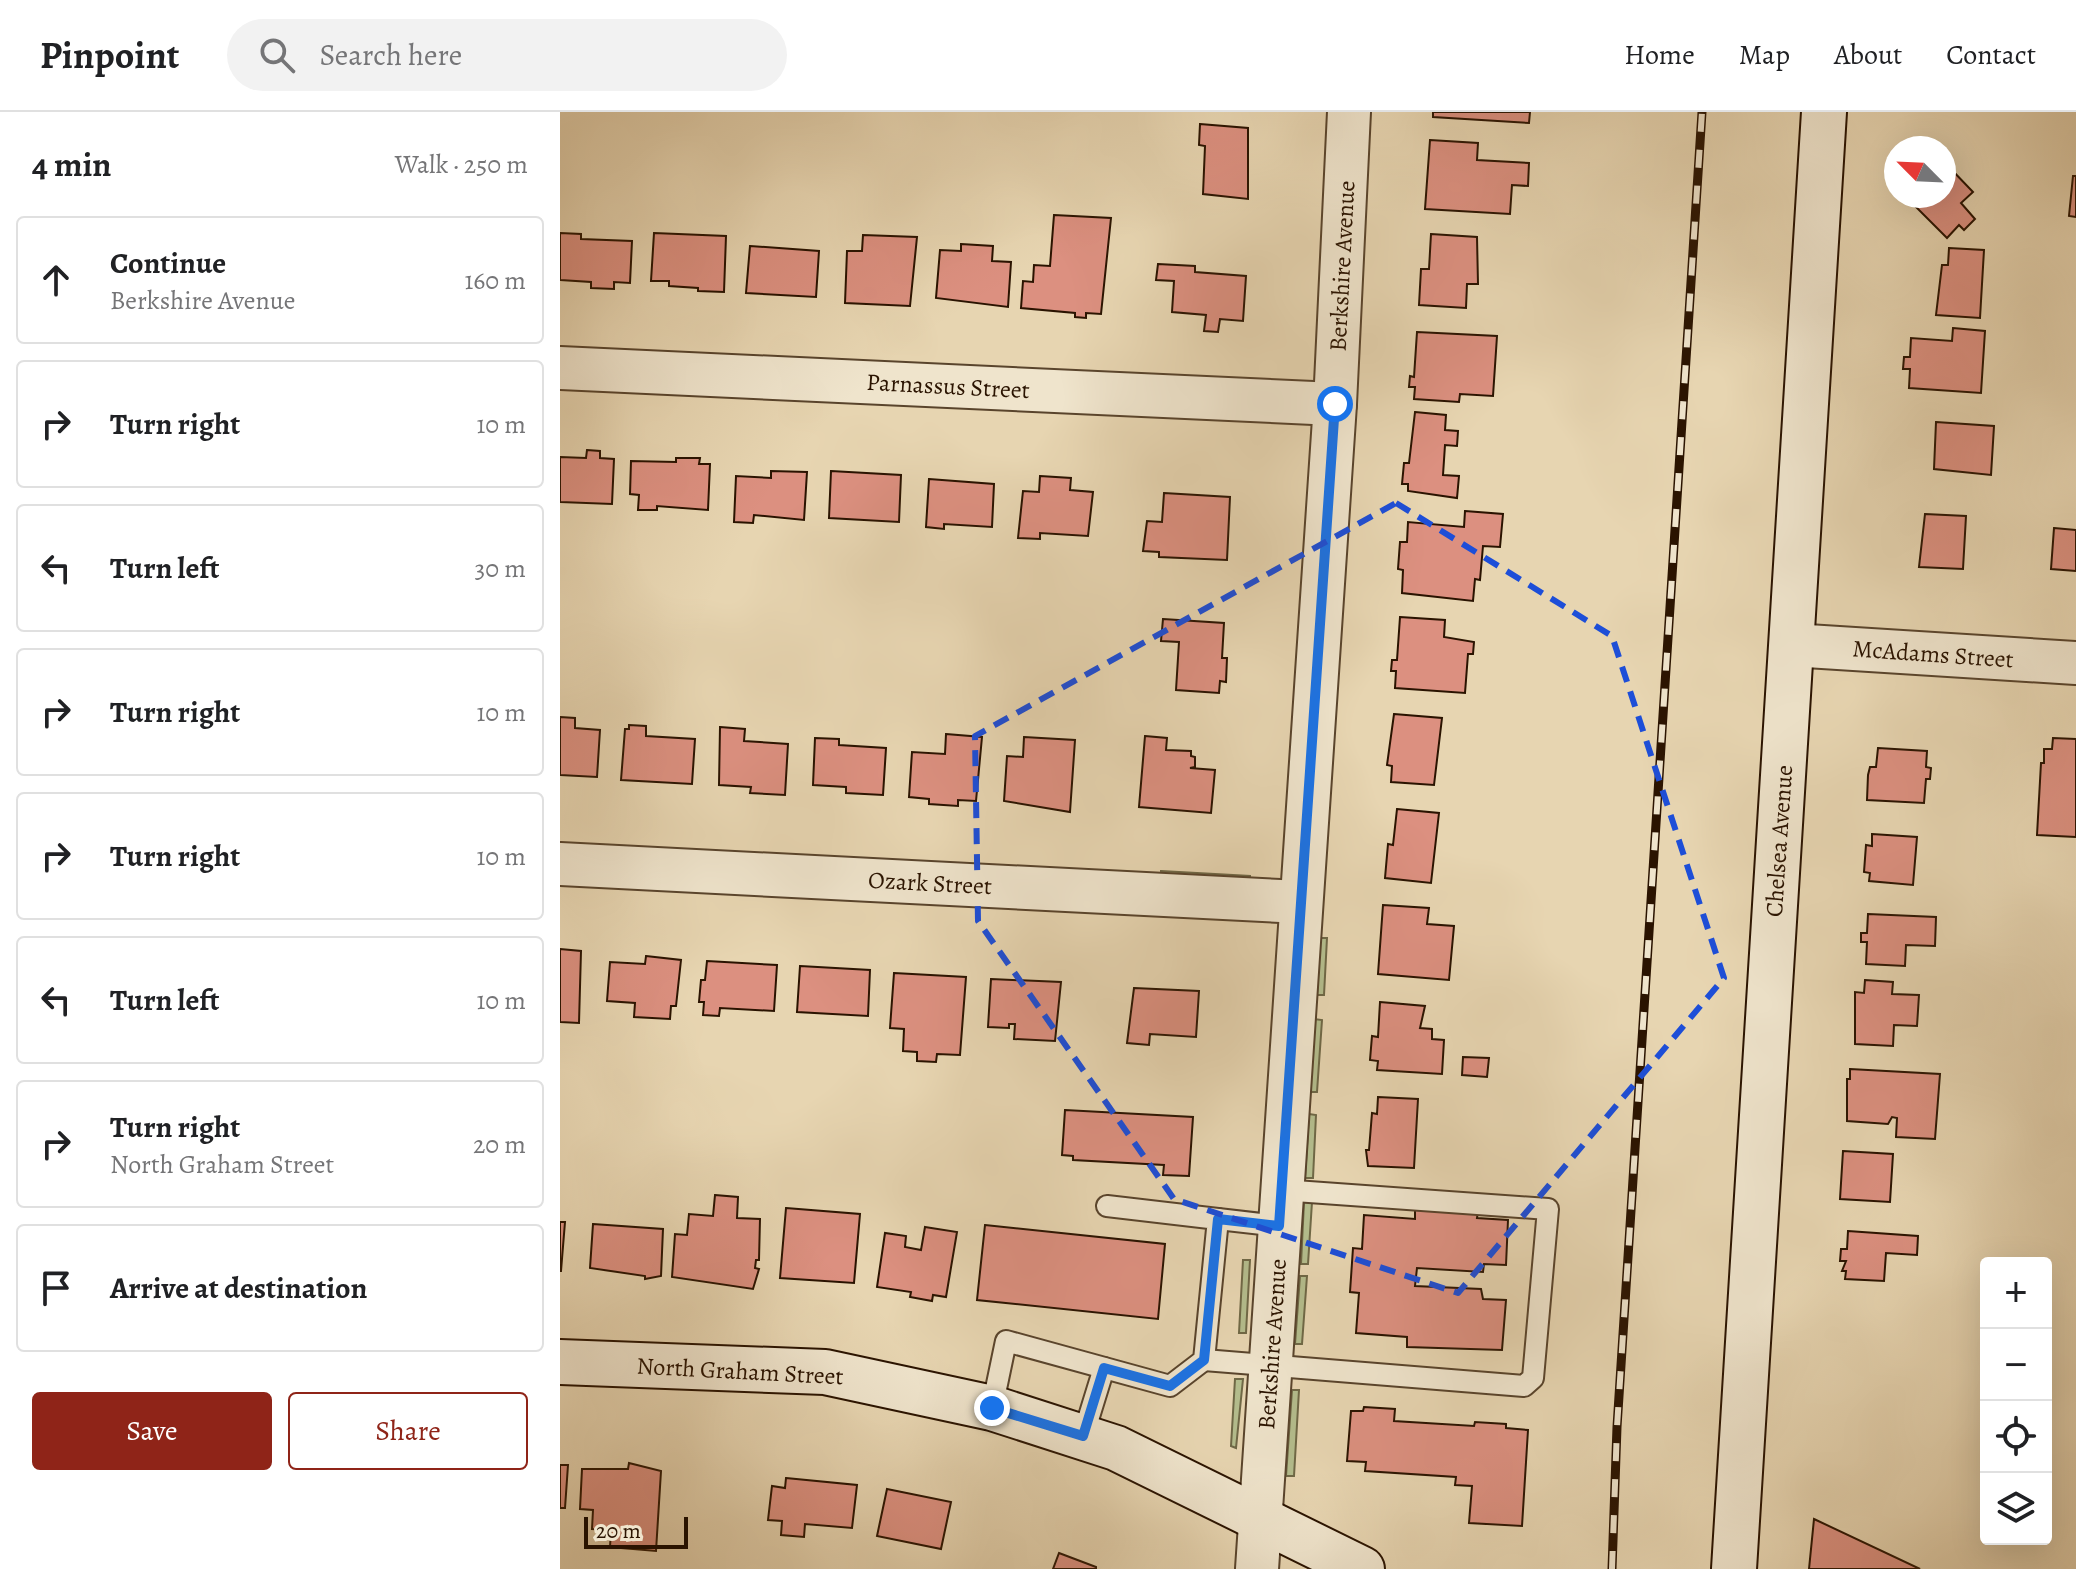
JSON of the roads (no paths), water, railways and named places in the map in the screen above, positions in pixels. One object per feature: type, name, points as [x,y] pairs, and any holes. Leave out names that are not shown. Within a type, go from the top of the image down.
[{"type":"street","name":"Berkshire Avenue","points":[[1257,1569],[1335,404],[1349,112]]},
{"type":"street","name":"Chelsea Avenue","points":[[1734,1569],[1824,112]]},
{"type":"street","name":"Parnassus Street","points":[[560,368],[1335,404]]},
{"type":"street","name":"McAdams Street","points":[[1791,645],[2076,663]]},
{"type":"street","name":"Ozark Street","points":[[560,864],[1301,902]]},
{"type":"street","name":"North Graham Street","points":[[560,1362],[825,1372],[992,1408],[1116,1448],[1362,1569]]},
{"type":"lane","points":[[992,1408],[1006,1341],[1170,1386],[1204,1360],[1524,1386],[1533,1378],[1548,1209],[1280,1208],[1218,1219],[1107,1206]]},
{"type":"lane","points":[[1204,1360],[1218,1219]]},
{"type":"lane","points":[[1083,1436],[1104,1368]]},
{"type":"railway","points":[[1612,1569],[1617,1427],[1702,112]]}]
